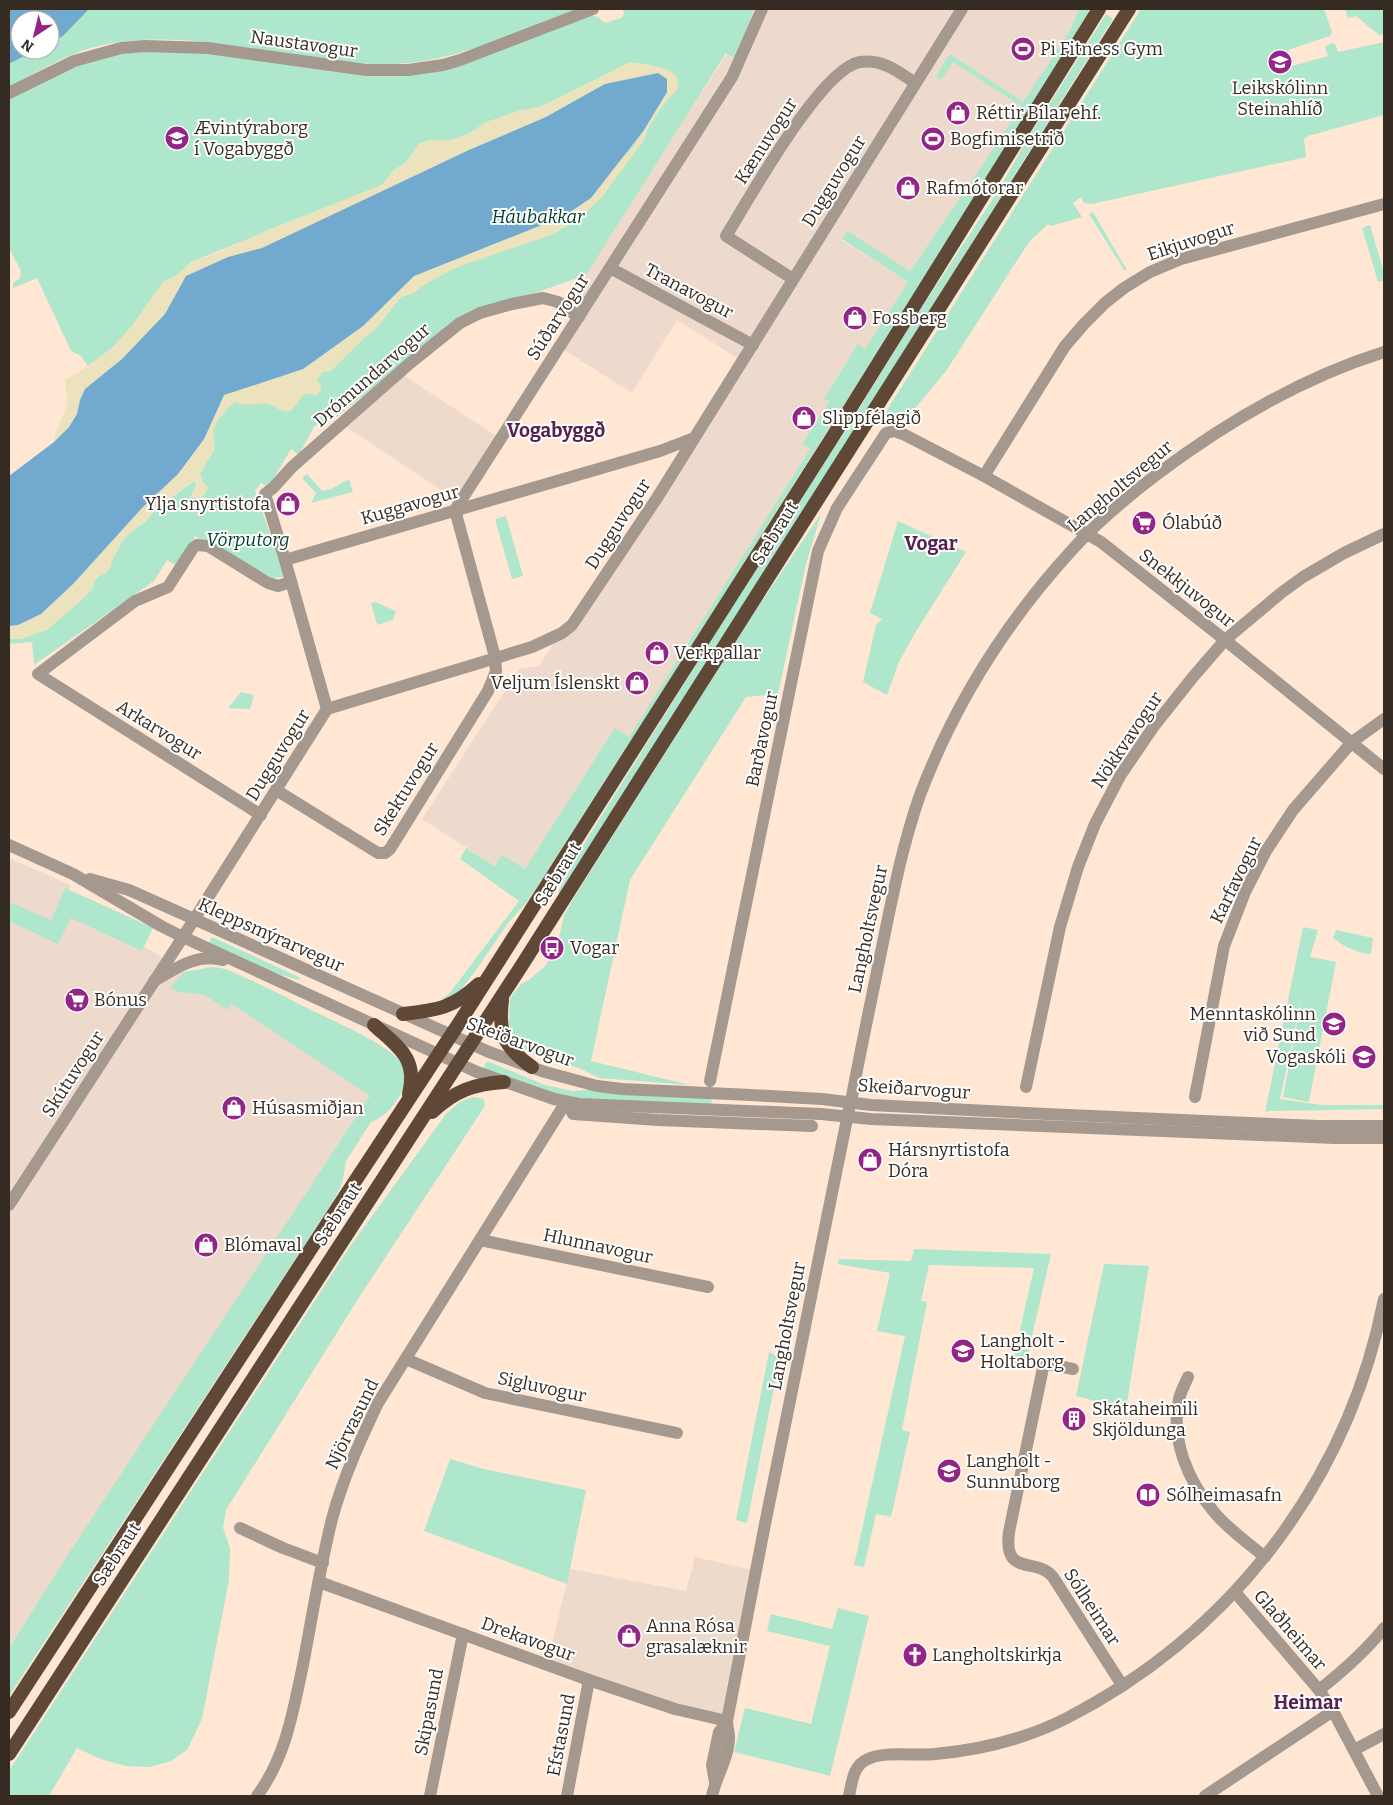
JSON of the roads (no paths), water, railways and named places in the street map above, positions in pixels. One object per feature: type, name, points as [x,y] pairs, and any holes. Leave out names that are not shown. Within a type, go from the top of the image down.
[{"type":"highway","name":"Sæbraut","points":[[9,1712],[452,1035],[825,450],[1098,9]]},
{"type":"highway","name":"Sæbraut","points":[[9,1754],[471,1044],[1129,9]]},
{"type":"highway","points":[[403,1014],[428,1012],[453,1004],[464,997],[492,972]]},
{"type":"highway","points":[[502,995],[500,1020],[502,1031],[514,1054],[532,1067]]},
{"type":"highway","points":[[374,1025],[403,1051],[412,1074],[408,1101]]},
{"type":"highway","points":[[417,1127],[444,1102],[463,1090],[483,1083],[504,1082]]},
{"type":"street","name":"Naustavogur","points":[[9,93],[74,61],[121,48],[145,46],[208,48],[366,70],[389,71],[425,68],[460,60],[593,9]]},
{"type":"street","name":"Súðarvogur","points":[[455,510],[732,77],[762,9]]},
{"type":"street","name":"Dugguvogur","points":[[194,919],[327,709],[532,647],[562,633],[572,625],[753,345],[962,9]]},
{"type":"street","name":"Kænuvogur","points":[[794,278],[726,236],[800,116],[831,82],[857,62],[874,61],[891,67],[916,83]]},
{"type":"street","name":"Eikjuvogur","points":[[984,476],[1066,346],[1104,303],[1124,288],[1150,272],[1181,259],[1384,204]]},
{"type":"street","name":"Tranavogur","points":[[610,268],[753,345]]},
{"type":"street","name":"Drómundarvogur","points":[[285,560],[265,494],[292,467],[409,364],[460,323],[480,313],[512,304],[543,298],[550,299],[558,302],[579,317]]},
{"type":"street","name":"Langholtsvegur","points":[[712,1796],[715,1782],[723,1766],[729,1739],[727,1722],[767,1515],[897,876],[907,834],[946,734],[989,658],[1012,625],[1072,549],[1120,504],[1181,456],[1261,405],[1323,376],[1384,352]]},
{"type":"street","name":"Barðavogur","points":[[710,1081],[818,551],[837,508],[883,436],[890,431],[898,432]]},
{"type":"street","name":"Snekkjuvogur","points":[[898,432],[984,476],[1101,542],[1384,769]]},
{"type":"street","name":"Kuggavogur","points":[[285,560],[660,451],[694,438]]},
{"type":"street","points":[[455,510],[496,657]]},
{"type":"street","name":"Nökkvavogur","points":[[1026,1087],[1060,927],[1078,867],[1095,824],[1120,776],[1154,726],[1225,640],[1281,593],[1304,577],[1344,553],[1384,534]]},
{"type":"street","name":"Arkarvogur","points":[[260,815],[38,674],[135,602],[168,588],[193,548],[197,545],[208,546],[268,583],[278,586],[291,582]]},
{"type":"street","points":[[285,560],[327,709]]},
{"type":"street","name":"Skektuvogur","points":[[276,790],[378,852],[385,853],[390,849],[488,691],[496,671],[496,657]]},
{"type":"street","name":"Karfavogur","points":[[1195,1097],[1224,946],[1245,892],[1266,851],[1293,810],[1352,742],[1384,719]]},
{"type":"street","name":"Kleppsmýrarvegur","points":[[9,846],[73,874],[164,928],[439,1054]]},
{"type":"street","name":"Kleppsmýrarvegur","points":[[73,874],[129,890],[452,1035]]},
{"type":"street","points":[[183,937],[194,919]]},
{"type":"street","name":"Skútuvogur","points":[[9,1205],[183,937]]},
{"type":"street","points":[[154,981],[195,959],[216,959],[247,967]]},
{"type":"street","name":"Skeiðarvogur","points":[[452,1035],[532,1067],[576,1081],[622,1089],[751,1095],[872,1105],[1038,1114],[1318,1126],[1384,1126]]},
{"type":"street","name":"Skeiðarvogur","points":[[439,1054],[458,1064],[504,1082],[566,1102],[780,1119],[848,1116],[871,1119],[1335,1138],[1384,1138]]},
{"type":"street","name":"Njörvasund","points":[[257,1796],[274,1771],[292,1720],[332,1520],[344,1477],[378,1403],[566,1102]]},
{"type":"street","name":"Skeiðarvogur","points":[[780,1119],[812,1126]]},
{"type":"street","name":"Hlunnavogur","points":[[480,1240],[708,1287]]},
{"type":"street","points":[[849,1796],[855,1772],[866,1759],[885,1755],[910,1756],[959,1751],[1001,1743],[1029,1734],[1064,1720],[1122,1685],[1185,1639],[1235,1592],[1266,1557],[1319,1478],[1344,1429],[1369,1362],[1384,1299]]},
{"type":"street","name":"Sigluvogur","points":[[406,1359],[485,1393],[677,1433]]},
{"type":"street","name":"Sólheimar","points":[[1073,1369],[1044,1363],[1009,1532],[1008,1547],[1012,1558],[1017,1562],[1050,1573],[1122,1685]]},
{"type":"street","points":[[1188,1377],[1179,1398],[1177,1421],[1180,1449],[1187,1471],[1214,1512],[1233,1531],[1266,1557]]},
{"type":"street","points":[[240,1528],[283,1548],[323,1563]]},
{"type":"street","name":"Drekavogur","points":[[319,1582],[589,1680],[675,1709],[727,1722]]},
{"type":"street","name":"Glaðheimar","points":[[1235,1592],[1319,1690],[1333,1711],[1378,1796]]},
{"type":"street","name":"Glaðheimar","points":[[1319,1690],[1371,1645],[1384,1628]]},
{"type":"street","name":"Skipasund","points":[[430,1796],[463,1634]]},
{"type":"street","name":"Efstasund","points":[[567,1796],[589,1680]]},
{"type":"street","points":[[1205,1796],[1333,1711]]},
{"type":"street","points":[[1354,1750],[1384,1734]]},
{"type":"water","points":[[9,9],[89,9],[60,38],[60,10],[10,10],[10,60],[17,60],[9,64]]},
{"type":"water","points":[[658,73],[667,79],[667,92],[644,130],[591,198],[564,216],[414,276],[363,326],[303,369],[224,395],[204,439],[178,474],[142,508],[73,584],[41,614],[18,625],[9,626],[9,476],[54,442],[69,427],[77,414],[85,389],[122,359],[165,314],[186,276],[228,257],[262,248],[469,150],[546,117],[605,84]]},
{"type":"place","name":"Pi Fitness Gym","points":[[1023,49]]},
{"type":"place","name":"Leikskólinn Steinahlíð","points":[[1280,62]]},
{"type":"place","name":"Réttir Bílar ehf.","points":[[958,113]]},
{"type":"place","name":"Ævintýraborg í Vogabyggð","points":[[177,138]]},
{"type":"place","name":"Bogfimisetrið","points":[[933,139]]},
{"type":"place","name":"Rafmótorar","points":[[908,188]]},
{"type":"place","name":"Fossberg","points":[[855,318]]},
{"type":"place","name":"Slippfélagið","points":[[804,418]]},
{"type":"place","name":"Ylja snyrtistofa","points":[[288,504]]},
{"type":"place","name":"Ólabúð","points":[[1144,523]]},
{"type":"place","name":"Verkpallar","points":[[657,653]]},
{"type":"place","name":"Veljum Íslenskt","points":[[637,683]]},
{"type":"place","name":"Vogar","points":[[552,948]]},
{"type":"place","name":"Bónus","points":[[77,1000]]},
{"type":"place","name":"Menntaskólinn við Sund","points":[[1334,1024]]},
{"type":"place","name":"Vogaskóli","points":[[1364,1057]]},
{"type":"place","name":"Húsasmiðjan","points":[[234,1108]]},
{"type":"place","name":"Hársnyrtistofa Dóra","points":[[870,1160]]},
{"type":"place","name":"Blómaval","points":[[206,1245]]},
{"type":"place","name":"Langholt - Holtaborg","points":[[963,1351]]},
{"type":"place","name":"Skátaheimili Skjöldunga","points":[[1074,1419]]},
{"type":"place","name":"Langholt - Sunnuborg","points":[[949,1471]]},
{"type":"place","name":"Sólheimasafn","points":[[1148,1495]]},
{"type":"place","name":"Anna Rósa grasalæknir","points":[[629,1636]]},
{"type":"place","name":"Langholtskirkja","points":[[915,1655]]},
{"type":"district","name":"Vogabyggð","points":[[556,430]]},
{"type":"district","name":"Vogar","points":[[931,543]]},
{"type":"district","name":"Heimar","points":[[1308,1702]]},
{"type":"park label","name":"Háubakkar","points":[[538,217]]},
{"type":"park label","name":"Vörputorg","points":[[248,540]]}]
